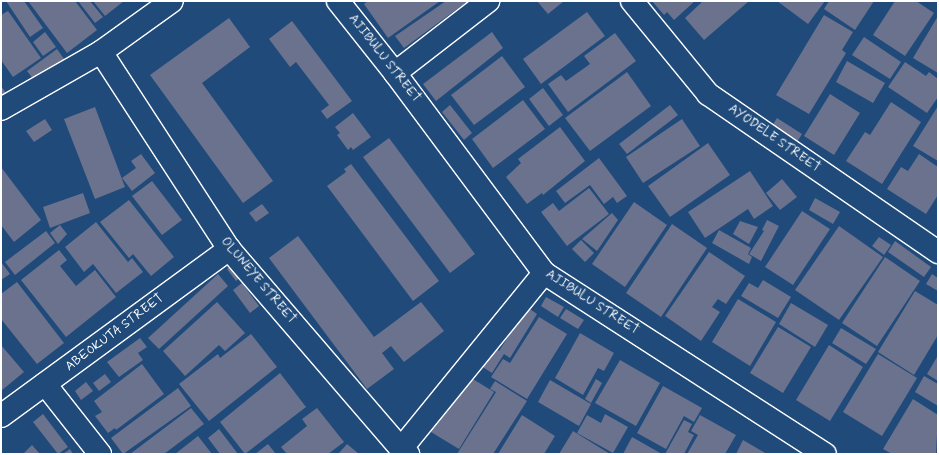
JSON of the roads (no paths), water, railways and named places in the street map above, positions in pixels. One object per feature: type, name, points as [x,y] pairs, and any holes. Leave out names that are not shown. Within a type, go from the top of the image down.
[{"type":"street","points":[[1,109],[101,52],[172,1]]},
{"type":"street","name":"AJIBULU STREET","points":[[338,1],[395,73],[544,273],[825,454]]},
{"type":"street","points":[[395,73],[488,1]]},
{"type":"street","name":"AYODELE STREET","points":[[632,1],[708,94],[938,252]]},
{"type":"street","name":"OLUNEYE STREET","points":[[101,52],[229,248],[404,452]]},
{"type":"street","name":"ABEOKUTA STREET","points":[[1,416],[229,248]]},
{"type":"street","points":[[404,452],[544,273]]},
{"type":"street","points":[[45,384],[100,454]]}]
